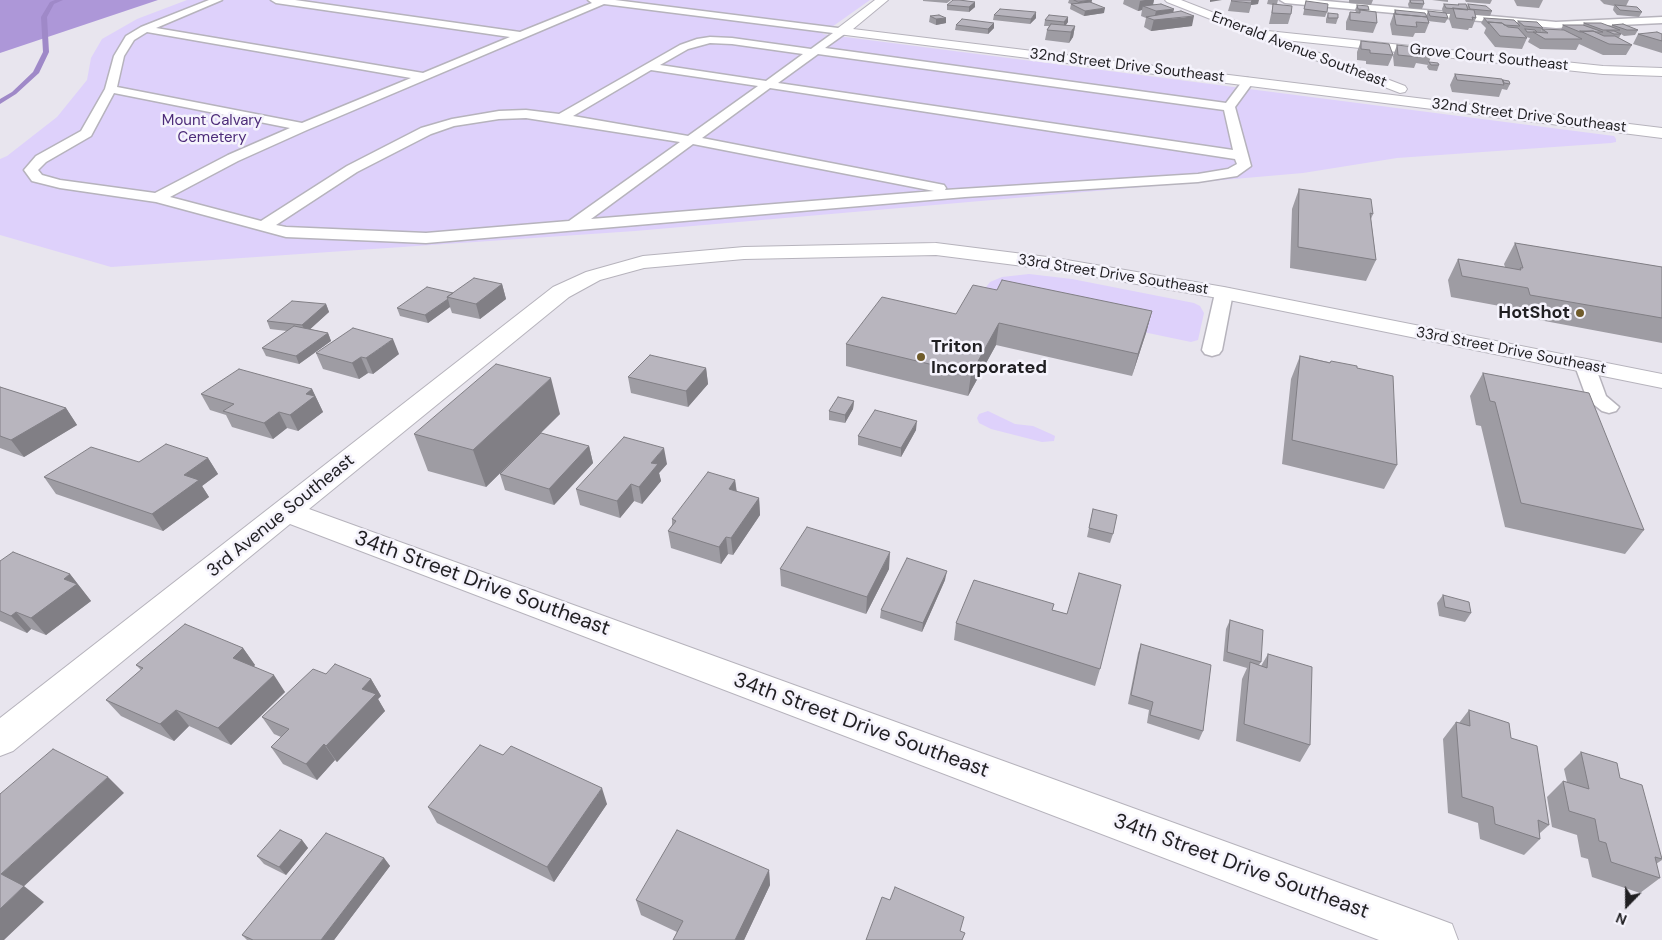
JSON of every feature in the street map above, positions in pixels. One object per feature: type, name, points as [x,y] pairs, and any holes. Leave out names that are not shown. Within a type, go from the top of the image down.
[{"type":"street","points":[[842,31],[882,0]]},
{"type":"street","name":"Emerald Avenue Southeast","points":[[1171,0],[1405,91],[1426,103]]},
{"type":"street","name":"32nd Street Drive Southeast","points":[[842,31],[1662,133]]},
{"type":"street","name":"Grove Court Southeast","points":[[1256,33],[1603,70],[1662,72]]},
{"type":"street","name":"33rd Street Drive Southeast","points":[[562,292],[594,276],[642,262],[744,253],[936,249],[1054,264],[1224,293],[1662,382]]},
{"type":"street","name":"3rd Avenue Southeast","points":[[0,740],[562,292]]},
{"type":"street","name":"34th Street Drive Southeast","points":[[287,512],[1436,940]]},
{"type":"lane","points":[[217,0],[145,29],[130,38],[119,56],[111,88],[86,133],[41,159],[31,170],[37,178],[60,184],[157,198],[286,232],[426,238],[573,225],[645,221],[759,209],[965,192],[1198,178],[1232,173],[1244,166],[1243,156],[1228,107]]},
{"type":"lane","points":[[276,0],[520,36]]},
{"type":"lane","points":[[1285,0],[1556,25],[1662,20]]},
{"type":"lane","points":[[157,198],[233,158],[598,1]]},
{"type":"lane","name":"32nd Street Drive Southeast","points":[[598,1],[842,31]]},
{"type":"lane","points":[[145,29],[422,76]]},
{"type":"lane","points":[[573,225],[765,84],[842,31]]},
{"type":"lane","points":[[561,118],[684,47],[710,40],[732,40],[1228,107]]},
{"type":"lane","points":[[651,67],[1243,156]]},
{"type":"lane","points":[[1228,107],[1248,81]]},
{"type":"lane","points":[[111,88],[303,127]]},
{"type":"lane","points":[[263,226],[352,169],[426,131],[452,123],[500,114],[526,114],[561,118],[691,140],[965,192]]},
{"type":"lane","points":[[1212,350],[1224,293]]},
{"type":"lane","points":[[1584,366],[1597,399],[1609,407]]},
{"type":"green space","name":"Mount Calvary Cemetery","points":[[187,0],[870,0],[822,34],[1614,136],[1616,142],[1397,158],[1303,173],[635,231],[111,267],[0,235],[0,159],[7,156],[57,117],[87,80],[91,58],[102,39],[137,19]]},
{"type":"green space","points":[[1029,274],[1072,279],[1194,303],[1200,306],[1204,313],[1198,340],[1191,342],[1000,302],[971,307],[990,282],[1002,277]]},
{"type":"green space","points":[[988,411],[1015,424],[1033,426],[1051,434],[1055,436],[1054,441],[1042,442],[991,429],[979,423],[977,418],[979,414]]},
{"type":"shaded area","points":[[0,0],[158,0],[0,53]]},
{"type":"building","points":[[953,0],[975,2],[969,7],[947,5]]},
{"type":"building","points":[[1074,0],[1091,0],[1078,2]]},
{"type":"building","points":[[1232,0],[1252,0],[1251,3]]},
{"type":"building","points":[[1410,0],[1423,0],[1424,4],[1411,3]]},
{"type":"building","points":[[1306,1],[1328,4],[1327,12],[1304,9]]},
{"type":"building","points":[[1090,2],[1105,8],[1085,11],[1071,4]]},
{"type":"building","points":[[1161,4],[1174,9],[1156,11],[1143,6]]},
{"type":"building","points":[[1273,4],[1292,6],[1291,14],[1272,13]]},
{"type":"building","points":[[1444,4],[1466,4],[1468,10],[1446,8]]},
{"type":"building","points":[[1468,4],[1486,6],[1492,11],[1470,9]]},
{"type":"building","points":[[1357,5],[1368,6],[1369,10],[1358,9]]},
{"type":"building","points":[[1615,5],[1637,7],[1642,12],[1620,10]]},
{"type":"building","points":[[1453,8],[1474,10],[1476,18],[1472,17],[1473,20],[1456,18]]},
{"type":"building","points":[[1000,9],[1036,12],[1031,19],[994,15]]},
{"type":"building","points":[[1360,10],[1376,12],[1377,23],[1350,20],[1350,12],[1360,13]]},
{"type":"building","points":[[1395,10],[1425,13],[1427,17],[1396,14]]},
{"type":"building","points":[[1181,11],[1194,16],[1154,20],[1146,17]]},
{"type":"building","points":[[1428,11],[1446,13],[1448,18],[1430,16]]},
{"type":"building","points":[[1328,13],[1338,14],[1338,18],[1328,18]]},
{"type":"building","points":[[1394,14],[1427,17],[1429,23],[1416,22],[1417,27],[1396,25]]},
{"type":"building","points":[[939,15],[946,18],[936,19],[930,16]]},
{"type":"building","points":[[1049,15],[1068,17],[1064,22],[1045,20]]},
{"type":"building","points":[[1484,18],[1514,20],[1520,26],[1488,22],[1489,24]]},
{"type":"building","points":[[962,19],[994,23],[988,29],[956,25]]},
{"type":"building","points":[[1518,21],[1537,22],[1543,28],[1524,26]]},
{"type":"building","points":[[1488,22],[1502,23],[1508,27],[1518,28],[1527,38],[1500,36]]},
{"type":"building","points":[[1584,23],[1601,23],[1620,30],[1603,30]]},
{"type":"building","points":[[1051,24],[1075,26],[1071,32],[1047,30]]},
{"type":"building","points":[[1623,24],[1638,30],[1627,30],[1612,25]]},
{"type":"building","points":[[1563,25],[1583,25],[1603,32],[1580,32]]},
{"type":"building","points":[[1525,29],[1535,30],[1537,32],[1527,32]]},
{"type":"building","points":[[1542,29],[1564,30],[1582,39],[1545,39],[1533,32],[1548,33]]},
{"type":"building","points":[[1580,31],[1593,31],[1604,36],[1615,36],[1632,45],[1609,44]]},
{"type":"building","points":[[1607,31],[1614,31],[1621,34],[1614,34]]},
{"type":"building","points":[[1657,32],[1662,34],[1662,41],[1638,34]]},
{"type":"building","points":[[1361,41],[1389,44],[1393,55],[1370,53],[1370,50],[1361,49]]},
{"type":"building","points":[[1397,45],[1431,49],[1432,54],[1417,52],[1418,57],[1398,55]]},
{"type":"building","points":[[1429,62],[1438,63],[1439,65],[1431,65]]},
{"type":"building","points":[[1455,74],[1502,79],[1504,85],[1457,80]]},
{"type":"building","points":[[1503,80],[1509,81],[1510,84],[1504,83]]},
{"type":"building","points":[[1299,189],[1371,199],[1373,214],[1370,213],[1376,260],[1298,247]]},
{"type":"building","points":[[1515,243],[1662,267],[1662,318],[1530,295],[1528,288],[1462,276],[1458,259],[1521,270],[1520,268],[1523,268]]},
{"type":"building","points":[[474,278],[502,284],[476,304],[447,297]]},
{"type":"building","points":[[1002,280],[1152,311],[1138,354],[999,323],[971,374],[846,344],[882,297],[956,314],[973,285],[997,290]]},
{"type":"building","points":[[427,287],[453,293],[447,297],[448,299],[425,315],[397,308]]},
{"type":"building","points":[[292,301],[326,304],[302,325],[267,321]]},
{"type":"building","points":[[294,326],[328,333],[296,356],[262,348]]},
{"type":"building","points":[[353,328],[393,339],[366,358],[361,357],[352,363],[316,353]]},
{"type":"building","points":[[650,355],[706,368],[686,391],[628,377]]},
{"type":"building","points":[[1300,356],[1330,363],[1331,361],[1357,366],[1357,368],[1393,376],[1397,465],[1292,440]]},
{"type":"building","points":[[496,364],[551,378],[473,450],[414,434]]},
{"type":"building","points":[[239,369],[312,389],[306,394],[315,396],[290,415],[279,412],[264,423],[223,411],[234,404],[201,394]]},
{"type":"building","points":[[1483,373],[1589,393],[1644,530],[1521,503],[1495,402],[1490,401]]},
{"type":"building","points":[[0,387],[66,408],[11,440],[0,436]]},
{"type":"building","points":[[838,397],[854,401],[845,415],[829,411]]},
{"type":"building","points":[[875,410],[917,421],[901,448],[858,436]]},
{"type":"building","points":[[541,433],[589,446],[549,489],[500,474]]},
{"type":"building","points":[[624,437],[664,448],[651,463],[658,464],[639,487],[631,484],[617,501],[576,489]]},
{"type":"building","points":[[166,444],[208,458],[184,475],[199,480],[152,514],[44,477],[91,447],[139,462]]},
{"type":"building","points":[[708,472],[735,480],[729,489],[759,498],[731,538],[726,537],[719,547],[668,531],[676,521],[672,519]]},
{"type":"building","points":[[1093,509],[1117,515],[1113,534],[1089,528]]},
{"type":"building","points":[[807,527],[890,552],[867,597],[780,569]]},
{"type":"building","points":[[13,552],[70,574],[64,579],[77,584],[31,618],[16,612],[11,616],[0,611],[0,561]]},
{"type":"building","points":[[907,558],[947,571],[923,623],[881,610]]},
{"type":"building","points":[[1079,573],[1121,585],[1100,669],[956,623],[974,580],[1054,604],[1052,610],[1067,614]]},
{"type":"building","points":[[1443,595],[1469,602],[1471,613],[1445,607]]},
{"type":"building","points":[[1230,620],[1263,630],[1261,662],[1227,652]]},
{"type":"building","points":[[185,624],[243,648],[233,658],[274,675],[218,728],[176,710],[160,724],[106,700],[143,668],[136,665]]},
{"type":"building","points":[[1141,644],[1211,665],[1203,731],[1150,715],[1153,702],[1131,695]]},
{"type":"building","points":[[1268,654],[1312,667],[1310,745],[1244,724],[1250,662],[1267,668]]},
{"type":"building","points":[[335,664],[371,679],[362,689],[376,694],[306,764],[271,747],[289,729],[262,717],[313,669],[326,674]]},
{"type":"building","points":[[1469,710],[1509,723],[1511,738],[1537,746],[1549,825],[1538,820],[1540,839],[1495,824],[1493,807],[1462,797],[1456,722],[1470,726]]},
{"type":"building","points":[[480,745],[503,755],[511,746],[602,788],[547,867],[428,807]]},
{"type":"building","points":[[53,749],[108,777],[1,874],[24,886],[0,909],[0,794]]},
{"type":"building","points":[[1581,752],[1617,763],[1620,778],[1642,785],[1662,859],[1655,857],[1660,878],[1611,862],[1606,843],[1599,841],[1595,819],[1569,811],[1563,781],[1589,789]]},
{"type":"building","points":[[280,830],[302,840],[279,867],[257,856]]},
{"type":"building","points":[[677,830],[769,870],[735,940],[673,940],[683,921],[636,900]]},
{"type":"building","points":[[326,833],[384,858],[321,940],[253,940],[242,935]]},
{"type":"building","points":[[895,887],[964,917],[960,931],[965,933],[962,940],[866,940],[882,897],[890,900]]},
{"type":"waterway","points":[[0,102],[14,93],[36,73],[46,52],[44,17],[52,3],[60,0]]},
{"type":"place","name":"HotShot","points":[[1580,313]]},
{"type":"place","name":"Triton Incorporated","points":[[921,357]]}]
